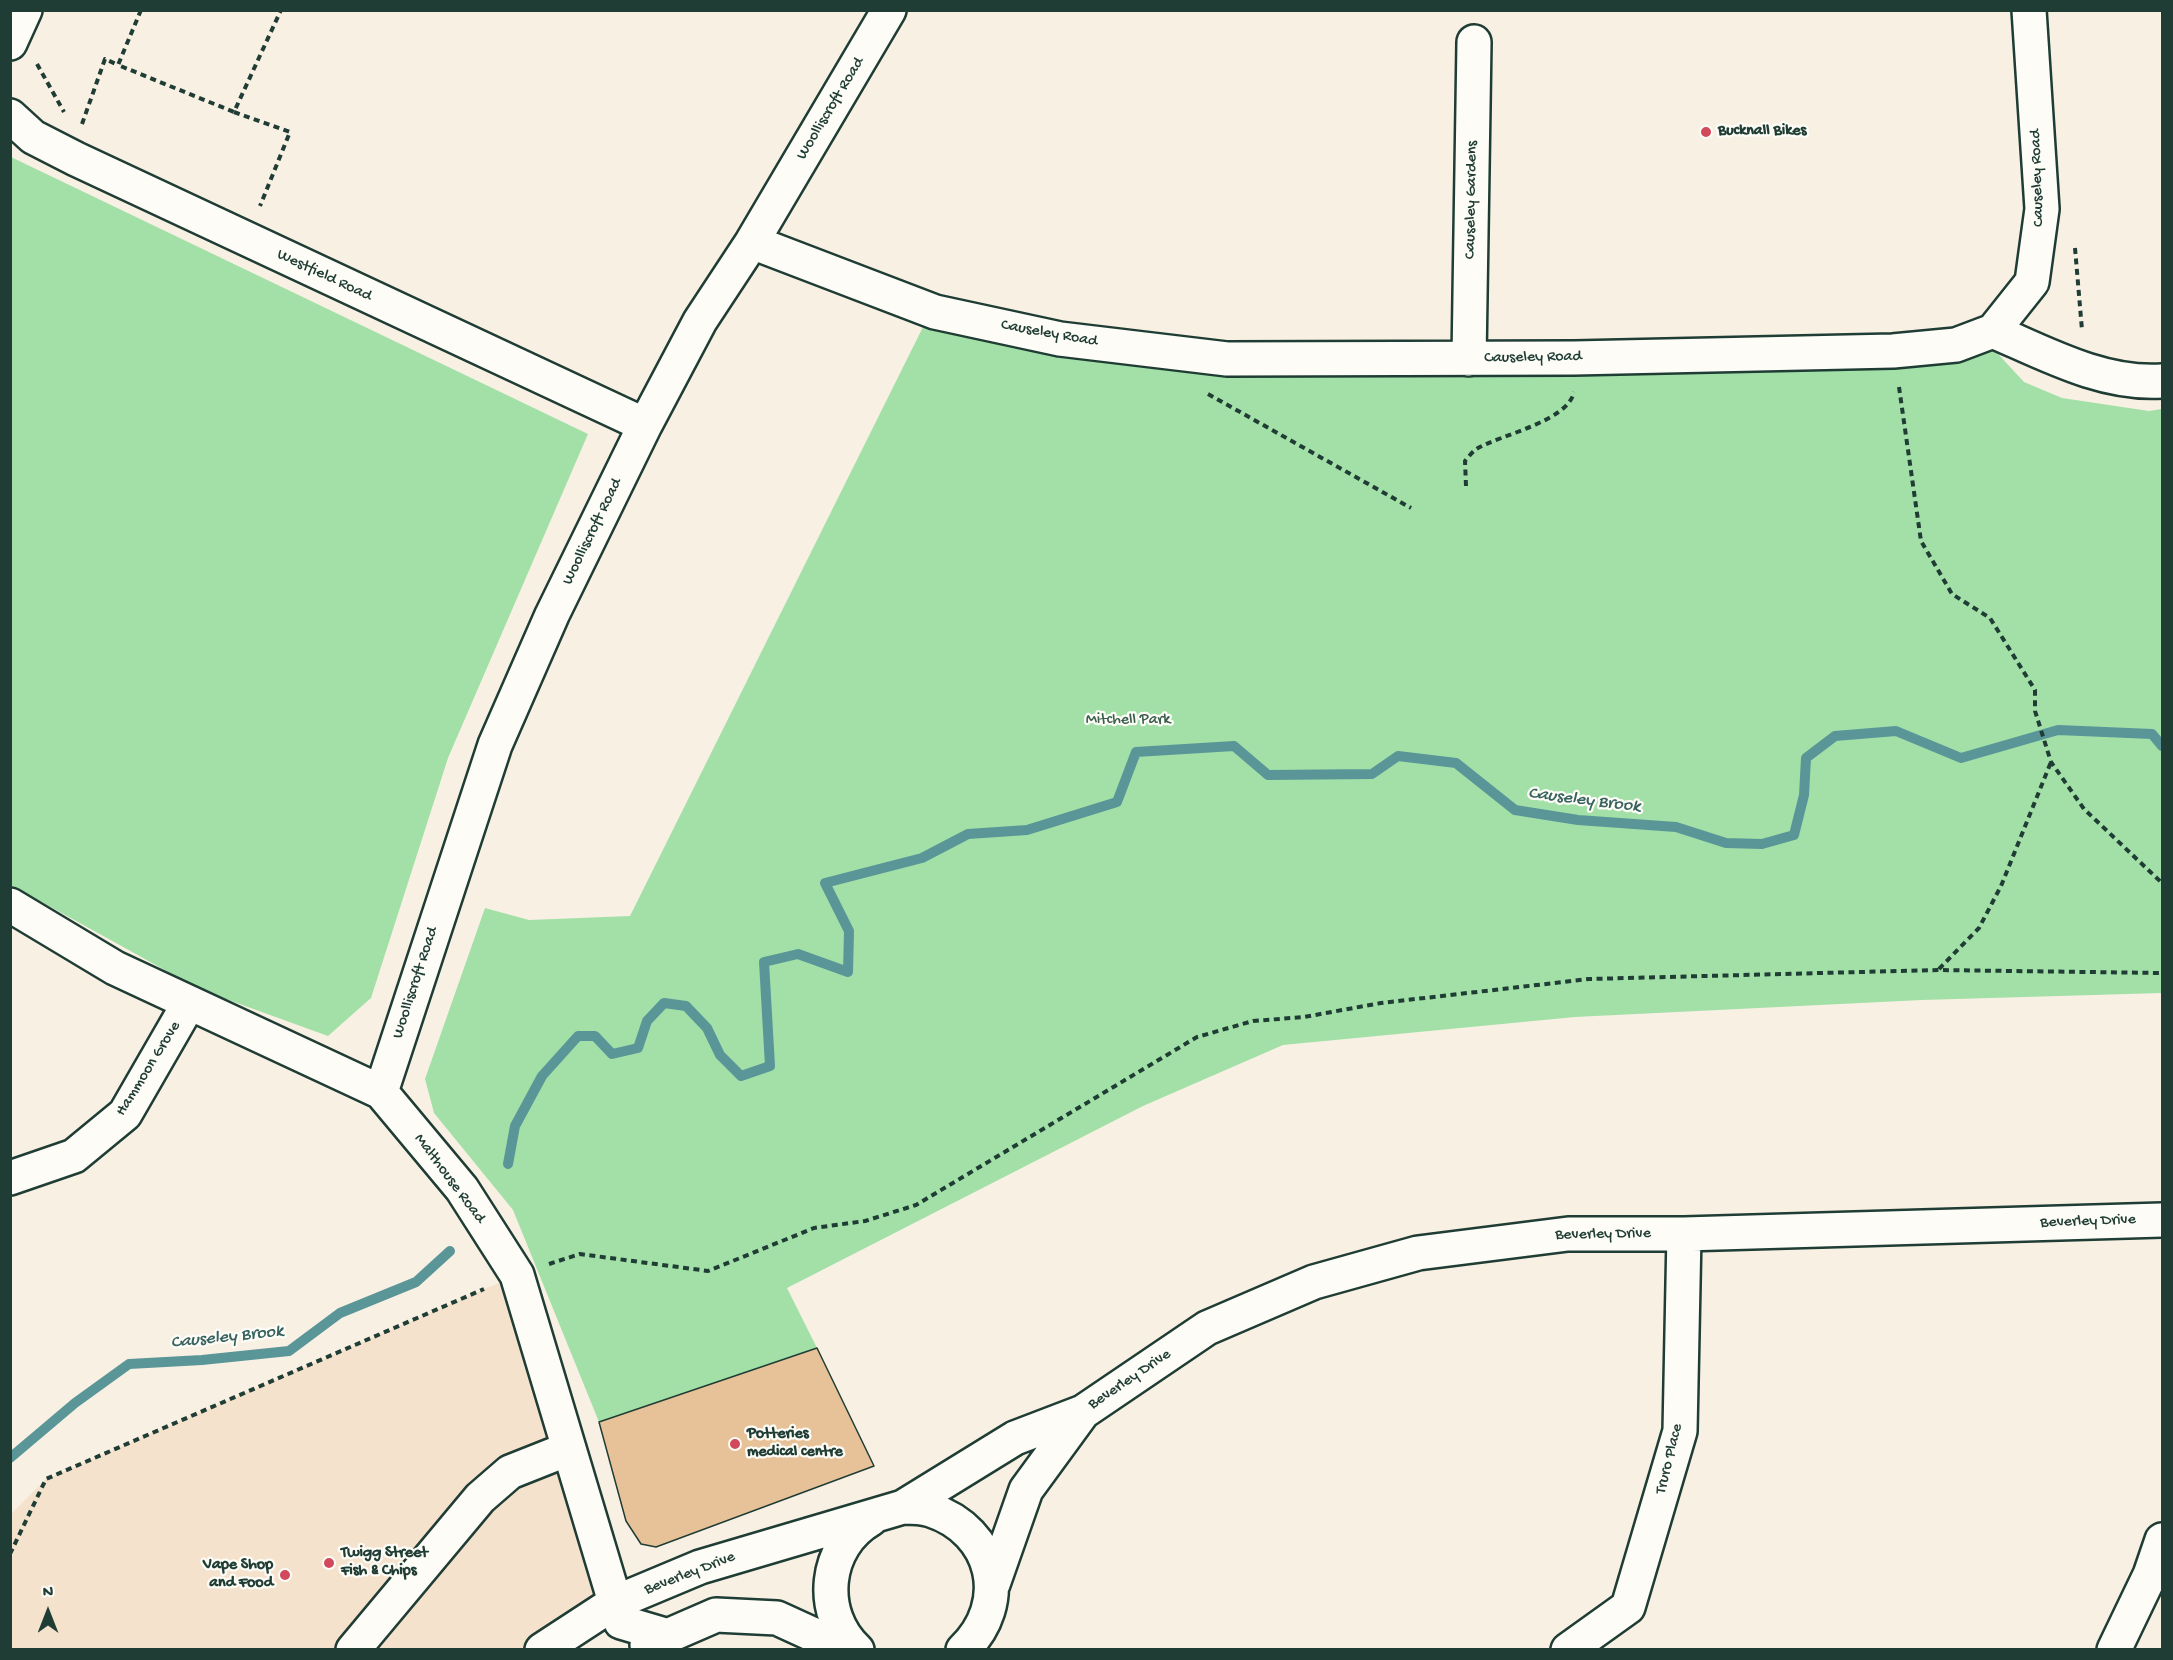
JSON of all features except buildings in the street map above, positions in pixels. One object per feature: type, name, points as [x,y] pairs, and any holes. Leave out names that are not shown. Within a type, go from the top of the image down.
[{"type":"street","name":"Woolliscroft Road","points":[[381,1092],[495,745],[552,615],[645,425],[700,321],[752,242],[889,10]]},
{"type":"street","name":"Causeley Road","points":[[752,242],[935,312],[1060,339],[1227,359],[1574,358],[1893,351],[1956,345],[1993,331],[2032,282],[2042,208],[2029,10]]},
{"type":"street","name":"Causeley Gardens","points":[[1469,359],[1474,42]]},
{"type":"street","name":"Westfield Road","points":[[10,116],[33,137],[645,425]]},
{"type":"street","points":[[1993,331],[2067,364],[2143,382],[2163,381]]},
{"type":"street","name":"Malthouse Road","points":[[10,905],[115,968],[381,1092],[462,1189],[517,1275],[614,1603],[621,1622],[652,1642]]},
{"type":"street","name":"Hammoon Grove","points":[[10,1178],[74,1156],[125,1114],[189,1004]]},
{"type":"street","name":"Beverley Drive","points":[[542,1650],[614,1603],[700,1567],[893,1510],[1015,1438],[1083,1412],[1206,1328],[1314,1282],[1418,1252],[1568,1234],[1684,1234],[2163,1220]]},
{"type":"street","name":"Truro Place","points":[[1568,1650],[1628,1607],[1680,1431],[1684,1234]]},
{"type":"street","name":"Beverley Drive","points":[[963,1650],[976,1637],[989,1611],[993,1584],[1026,1490],[1083,1412]]},
{"type":"street","points":[[352,1650],[480,1498],[510,1472],[568,1449]]},
{"type":"street","points":[[857,1650],[838,1626],[830,1600],[831,1575],[837,1556],[859,1526],[893,1510],[929,1509],[948,1518],[969,1533],[985,1556],[993,1584]]},
{"type":"street","points":[[2114,1650],[2150,1575],[2163,1540]]},
{"type":"street","points":[[652,1642],[716,1615],[777,1618],[848,1650]]},
{"type":"path","points":[[118,65],[141,10]]},
{"type":"path","points":[[234,112],[281,10]]},
{"type":"path","points":[[18,27],[66,117]]},
{"type":"path","points":[[79,130],[105,59],[234,112],[291,132],[246,239]]},
{"type":"path","points":[[2067,364],[2083,327],[2074,247]]},
{"type":"path","points":[[1893,351],[1921,541],[1953,594],[1990,618],[2035,690],[2035,711],[2051,762],[2084,809],[2163,883]]},
{"type":"path","points":[[1172,353],[1205,392],[1411,508]]},
{"type":"path","points":[[1466,486],[1464,461],[1477,448],[1517,433],[1563,408],[1574,395],[1574,358]]},
{"type":"path","points":[[1938,970],[1979,928],[2001,886],[2051,762]]},
{"type":"path","points":[[10,1554],[46,1479],[517,1275],[580,1254],[708,1270],[814,1228],[865,1221],[915,1205],[1197,1037],[1252,1022],[1589,979],[1938,970],[2163,973]]},
{"type":"shaded area","points":[[517,1275],[614,1603],[557,1649],[11,1649],[10,1515],[46,1479]]},
{"type":"green space","points":[[11,157],[588,434],[448,758],[371,998],[328,1036],[201,990],[11,885]]},
{"type":"green space","name":"Mitchell Park","points":[[925,323],[1047,350],[1988,343],[2024,382],[2062,398],[2149,411],[2162,409],[2162,993],[1922,1000],[1575,1017],[1283,1045],[1143,1106],[787,1288],[817,1348],[599,1422],[513,1210],[434,1113],[425,1079],[485,908],[529,920],[630,916]]},
{"type":"waterway","name":"Causeley Brook","points":[[508,1164],[515,1126],[542,1076],[578,1036],[595,1036],[612,1054],[638,1048],[647,1021],[664,1003],[686,1006],[707,1028],[720,1055],[741,1076],[770,1066],[764,962],[798,954],[848,972],[849,931],[825,883],[922,858],[968,834],[1027,830],[1117,802],[1136,752],[1234,746],[1268,775],[1372,774],[1398,756],[1456,763],[1515,810],[1578,820],[1676,827],[1726,843],[1762,844],[1794,835],[1804,795],[1806,758],[1835,736],[1896,731],[1961,758],[2058,730],[2152,734],[2162,746]]},
{"type":"waterway","name":"Causeley Brook","points":[[10,1458],[75,1403],[129,1364],[202,1360],[289,1351],[340,1313],[416,1282],[450,1251]]},
{"type":"place","name":"Bucknall Bikes","points":[[1706,132]]},
{"type":"place","name":"Potteries medical centre","points":[[735,1444]]},
{"type":"place","name":"Twigg Street Fish & Chips","points":[[329,1563]]},
{"type":"place","name":"Vape Shop and Food","points":[[285,1575]]}]
